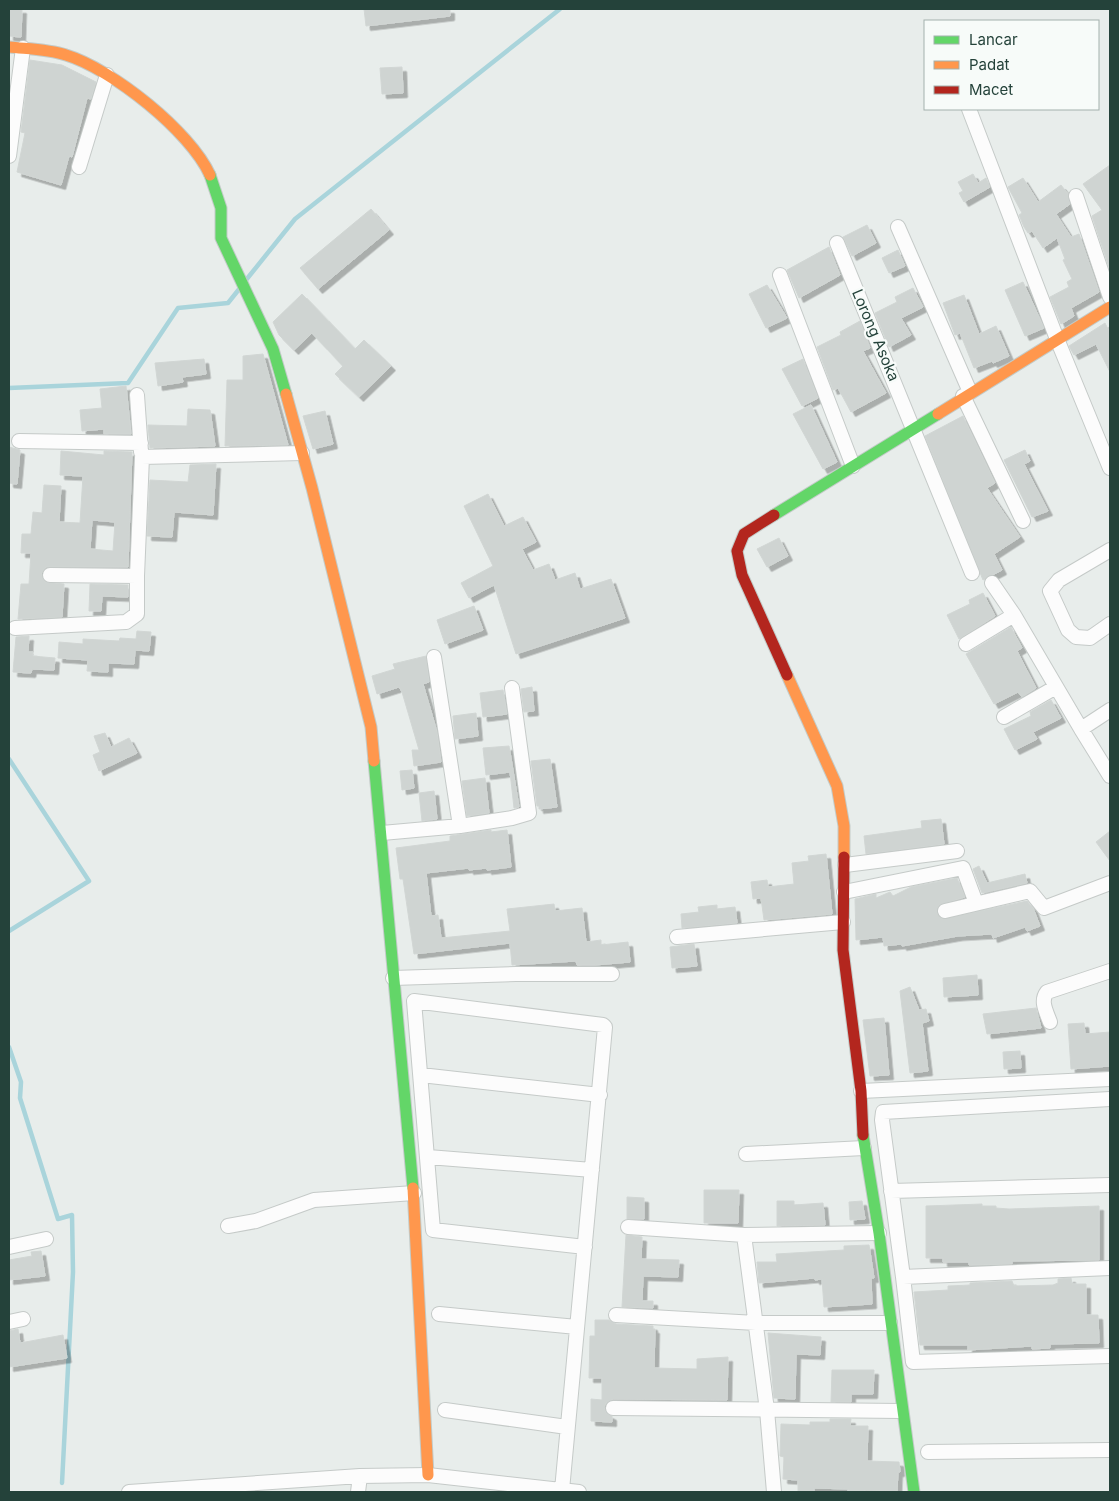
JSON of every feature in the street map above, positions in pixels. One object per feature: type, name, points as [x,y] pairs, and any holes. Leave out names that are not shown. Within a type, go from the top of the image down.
[{"type":"street","points":[[9,47],[55,52],[73,57],[107,74],[183,134],[201,157],[221,206],[219,231],[273,349],[302,454],[371,727],[382,832],[392,978],[414,1193],[428,1475]]},
{"type":"street","points":[[9,156],[23,48]]},
{"type":"street","points":[[79,167],[107,74]]},
{"type":"street","points":[[969,110],[1057,339],[1110,468]]},
{"type":"street","points":[[1076,196],[1110,297]]},
{"type":"street","points":[[898,227],[967,394],[1023,521]]},
{"type":"street","name":"Lorong Asoka","points":[[837,243],[914,427],[972,573]]},
{"type":"street","points":[[780,275],[853,466]]},
{"type":"street","points":[[914,1492],[901,1411],[879,1234],[864,1148],[861,1092],[843,950],[844,826],[837,786],[742,575],[736,551],[744,534],[1110,307]]},
{"type":"street","points":[[15,628],[126,622],[138,614],[137,576],[141,450],[137,395]]},
{"type":"street","points":[[19,441],[141,450],[302,454]]},
{"type":"street","points":[[1110,550],[1059,580],[1050,591],[1068,630],[1076,637],[1090,638],[1110,624]]},
{"type":"street","points":[[50,575],[137,576]]},
{"type":"street","points":[[992,583],[1014,615],[1110,776]]},
{"type":"street","points":[[966,644],[1014,615]]},
{"type":"street","points":[[434,656],[460,826]]},
{"type":"street","points":[[1004,717],[1056,687]]},
{"type":"street","points":[[382,832],[460,826],[512,818],[529,813],[512,688]]},
{"type":"street","points":[[1081,729],[1110,710]]},
{"type":"street","points":[[845,865],[957,851]]},
{"type":"street","points":[[844,892],[963,868],[976,903]]},
{"type":"street","points":[[946,910],[1030,891],[1044,908],[1110,883]]},
{"type":"street","points":[[677,937],[843,922]]},
{"type":"street","points":[[1050,1022],[1043,1004],[1044,997],[1048,992],[1110,971]]},
{"type":"street","points":[[392,978],[499,974],[612,974]]},
{"type":"street","points":[[562,1490],[566,1428],[577,1327],[585,1247],[592,1170],[600,1095],[606,1029],[603,1025],[415,1000],[432,1228],[434,1232],[585,1247]]},
{"type":"street","points":[[421,1075],[600,1095]]},
{"type":"street","points":[[861,1092],[1110,1079]]},
{"type":"street","points":[[1110,1099],[883,1112],[882,1120],[913,1362],[1110,1356]]},
{"type":"street","points":[[746,1154],[864,1148]]},
{"type":"street","points":[[428,1157],[592,1170]]},
{"type":"street","points":[[891,1191],[1110,1185]]},
{"type":"street","points":[[228,1226],[256,1221],[314,1200],[414,1193]]},
{"type":"street","points":[[628,1227],[744,1235],[879,1234]]},
{"type":"street","points":[[744,1235],[767,1410],[774,1492]]},
{"type":"street","points":[[9,1247],[46,1239]]},
{"type":"street","points":[[903,1277],[1110,1268]]},
{"type":"street","points":[[439,1314],[577,1327]]},
{"type":"street","points":[[616,1315],[756,1323],[890,1323]]},
{"type":"street","points":[[9,1322],[23,1319]]},
{"type":"street","points":[[613,1408],[901,1411]]},
{"type":"street","points":[[445,1410],[566,1428]]},
{"type":"street","points":[[928,1452],[1110,1450]]},
{"type":"street","points":[[129,1492],[360,1476],[428,1475],[528,1489],[579,1492]]},
{"type":"street","points":[[358,1492],[360,1476]]},
{"type":"building","points":[[9,9],[22,9],[21,37],[9,36]]},
{"type":"building","points":[[364,9],[450,9],[450,16],[366,26]]},
{"type":"building","points":[[30,60],[62,65],[96,82],[91,99],[87,98],[72,157],[69,156],[61,185],[17,172],[25,133],[21,132]]},
{"type":"building","points":[[402,67],[403,93],[382,94],[380,68]]},
{"type":"building","points":[[1110,165],[1110,270],[1092,216],[1102,210],[1083,184]]},
{"type":"building","points":[[973,174],[978,183],[986,178],[990,187],[964,202],[959,193],[963,191],[958,182]]},
{"type":"building","points":[[1023,178],[1038,202],[1061,185],[1068,194],[1070,204],[1056,214],[1071,237],[1079,234],[1099,292],[1071,308],[1074,316],[1061,324],[1050,297],[1069,287],[1067,282],[1072,279],[1063,260],[1065,259],[1057,238],[1043,248],[1032,231],[1028,233],[1024,227],[1019,215],[1022,213],[1008,187]]},
{"type":"building","points":[[371,209],[389,230],[318,289],[300,268]]},
{"type":"building","points":[[867,225],[876,243],[852,256],[843,237]]},
{"type":"building","points":[[829,247],[840,275],[799,298],[787,270]]},
{"type":"building","points":[[898,250],[905,266],[889,273],[882,258]]},
{"type":"building","points":[[1023,282],[1044,328],[1025,336],[1005,290]]},
{"type":"building","points":[[767,285],[787,318],[766,328],[749,294]]},
{"type":"building","points":[[913,288],[923,307],[901,318],[911,335],[889,347],[875,313],[897,302],[895,297]]},
{"type":"building","points":[[302,294],[355,349],[364,340],[391,366],[359,397],[335,374],[343,366],[312,333],[294,350],[279,335],[273,322]]},
{"type":"building","points":[[964,295],[979,334],[996,326],[1009,356],[974,368],[960,333],[955,335],[943,303]]},
{"type":"building","points":[[860,321],[870,348],[863,351],[886,393],[851,412],[838,388],[833,390],[817,347],[841,335],[840,332]]},
{"type":"building","points":[[1105,323],[1110,333],[1110,372],[1096,344],[1074,355],[1069,346]]},
{"type":"building","points":[[263,354],[288,445],[225,446],[227,380],[243,380],[243,356]]},
{"type":"building","points":[[204,359],[206,374],[182,377],[183,382],[158,386],[155,363]]},
{"type":"building","points":[[803,359],[818,398],[802,406],[782,369]]},
{"type":"building","points":[[126,386],[131,434],[104,434],[104,429],[82,431],[80,410],[102,408],[100,389]]},
{"type":"building","points":[[811,405],[837,462],[823,469],[793,414]]},
{"type":"building","points":[[188,409],[210,410],[215,446],[150,448],[148,425],[187,426]]},
{"type":"building","points":[[325,411],[333,444],[313,449],[303,416]]},
{"type":"building","points":[[963,416],[995,483],[987,488],[1020,537],[994,554],[1002,570],[983,580],[925,436]]},
{"type":"building","points":[[9,447],[20,450],[17,484],[9,483]]},
{"type":"building","points":[[1025,450],[1030,461],[1024,464],[1048,511],[1032,517],[1004,460]]},
{"type":"building","points":[[61,451],[104,455],[104,451],[132,452],[128,567],[46,567],[41,574],[45,582],[64,584],[62,617],[18,619],[21,584],[29,584],[31,553],[21,553],[22,534],[31,534],[33,512],[42,513],[44,485],[61,486],[59,522],[80,523],[83,476],[60,475]],"holes":[[[92,520],[115,522],[113,551],[90,549]]]},
{"type":"building","points":[[216,464],[213,515],[174,512],[172,537],[147,536],[150,480],[188,482],[190,465]]},
{"type":"building","points":[[488,494],[504,526],[523,517],[536,542],[522,549],[533,570],[549,564],[555,580],[575,573],[580,589],[611,579],[625,618],[516,654],[494,585],[469,598],[461,583],[493,566],[464,506]]},
{"type":"building","points":[[779,538],[788,556],[767,567],[757,549]]},
{"type":"building","points":[[90,584],[128,585],[128,597],[102,596],[101,611],[89,611]]},
{"type":"building","points":[[983,593],[995,616],[959,639],[947,615],[970,604],[969,600]]},
{"type":"building","points":[[474,606],[483,630],[445,644],[437,620]]},
{"type":"building","points":[[1011,627],[1022,648],[1017,651],[1036,688],[1022,697],[1018,692],[994,704],[966,654]]},
{"type":"building","points":[[137,631],[151,632],[149,651],[135,650],[134,664],[108,663],[108,672],[87,671],[88,660],[58,658],[59,642],[83,644],[83,639],[119,641],[120,638],[136,639]]},
{"type":"building","points":[[29,636],[28,652],[33,652],[32,656],[55,658],[54,670],[32,669],[31,673],[13,672],[16,637]]},
{"type":"building","points":[[426,656],[429,682],[423,684],[437,732],[441,762],[414,766],[412,750],[419,750],[402,692],[399,687],[377,694],[372,676],[395,669],[393,664]]},
{"type":"building","points":[[532,687],[534,711],[524,712],[521,689]]},
{"type":"building","points":[[503,690],[507,714],[483,717],[480,693]]},
{"type":"building","points":[[1051,700],[1061,718],[1033,732],[1037,739],[1015,750],[1004,729],[1031,716],[1030,712]]},
{"type":"building","points":[[476,713],[478,736],[455,739],[453,716]]},
{"type":"building","points":[[105,733],[111,747],[129,738],[137,753],[99,771],[93,755],[100,752],[94,736]]},
{"type":"building","points":[[509,746],[519,807],[514,808],[510,772],[486,775],[483,748]]},
{"type":"building","points":[[550,759],[557,807],[539,809],[531,761]]},
{"type":"building","points":[[412,770],[414,788],[402,790],[400,771]]},
{"type":"building","points":[[485,778],[489,813],[467,816],[462,781]]},
{"type":"building","points":[[434,791],[437,819],[422,821],[419,793]]},
{"type":"building","points":[[941,819],[944,844],[866,854],[864,836],[922,828],[921,821]]},
{"type":"building","points":[[491,830],[491,832],[507,830],[511,867],[487,870],[487,868],[469,870],[469,868],[426,873],[431,916],[438,915],[441,938],[510,931],[507,909],[554,904],[555,911],[582,908],[586,942],[601,940],[601,945],[628,942],[630,962],[577,965],[576,961],[512,965],[510,943],[414,954],[403,879],[400,879],[396,848],[450,841],[450,836]]},
{"type":"building","points":[[1110,831],[1110,861],[1096,842]]},
{"type":"building","points":[[826,854],[832,914],[764,920],[761,898],[753,899],[751,882],[767,880],[768,887],[794,884],[792,863],[809,861],[808,856]]},
{"type":"building","points":[[979,866],[987,883],[1025,874],[1027,883],[982,893],[973,869]]},
{"type":"building","points":[[957,878],[965,897],[939,905],[937,913],[942,919],[1027,901],[1033,908],[1040,926],[1027,931],[1025,927],[993,938],[992,934],[958,936],[902,946],[902,944],[884,946],[883,937],[856,940],[855,899],[876,894],[876,898],[890,892],[893,896],[911,887]]},
{"type":"building","points":[[717,905],[717,909],[735,907],[737,923],[682,928],[681,914],[699,912],[698,907]]},
{"type":"building","points":[[694,944],[697,966],[672,968],[670,947]]},
{"type":"building","points":[[977,975],[978,995],[944,997],[943,978]]},
{"type":"building","points":[[910,987],[919,1010],[926,1009],[929,1021],[922,1023],[928,1071],[910,1073],[900,991]]},
{"type":"building","points":[[1036,1008],[1041,1028],[987,1034],[983,1014]]},
{"type":"building","points":[[884,1018],[889,1075],[870,1076],[863,1020]]},
{"type":"building","points":[[1084,1023],[1085,1034],[1110,1032],[1110,1066],[1071,1069],[1068,1024]]},
{"type":"building","points":[[1020,1051],[1021,1068],[1004,1069],[1003,1052]]},
{"type":"building","points":[[704,1190],[739,1190],[738,1223],[704,1223]]},
{"type":"building","points":[[627,1197],[644,1198],[644,1219],[627,1219]]},
{"type":"building","points":[[777,1201],[794,1201],[794,1205],[823,1203],[825,1225],[777,1226]]},
{"type":"building","points":[[862,1201],[865,1219],[850,1220],[849,1202]]},
{"type":"building","points":[[982,1204],[982,1206],[996,1206],[996,1208],[1009,1209],[1099,1206],[1099,1260],[1012,1261],[1012,1264],[969,1265],[969,1262],[943,1262],[943,1258],[926,1258],[926,1206]]},
{"type":"building","points":[[626,1235],[642,1237],[641,1259],[679,1260],[678,1277],[643,1276],[642,1301],[653,1301],[653,1308],[622,1307]]},
{"type":"building","points":[[869,1245],[874,1278],[871,1278],[872,1304],[824,1307],[822,1279],[759,1283],[757,1262],[777,1262],[776,1254],[844,1250],[844,1246]]},
{"type":"building","points":[[41,1251],[45,1276],[9,1280],[9,1260],[32,1256],[31,1252]]},
{"type":"building","points":[[1071,1278],[1072,1284],[1086,1284],[1086,1315],[1098,1315],[1099,1343],[1050,1344],[1050,1348],[1032,1349],[1032,1346],[968,1350],[968,1345],[920,1345],[914,1292],[948,1290],[948,1286],[970,1285],[970,1283],[1012,1281],[1014,1286],[1053,1285],[1058,1283],[1058,1279]]},
{"type":"building","points":[[595,1320],[609,1320],[616,1324],[653,1326],[653,1329],[655,1329],[654,1368],[697,1369],[697,1359],[728,1357],[727,1400],[613,1399],[606,1403],[604,1407],[606,1413],[612,1416],[612,1422],[591,1421],[591,1399],[602,1400],[602,1378],[589,1378],[590,1336],[595,1336]]},
{"type":"building","points":[[18,1329],[20,1343],[63,1335],[67,1358],[9,1367],[9,1331]]},
{"type":"building","points":[[768,1333],[821,1337],[820,1355],[796,1354],[795,1399],[774,1398]]},
{"type":"building","points":[[832,1370],[874,1370],[873,1394],[851,1394],[851,1402],[831,1402]]},
{"type":"building","points":[[830,1419],[851,1419],[850,1426],[868,1426],[867,1461],[899,1462],[900,1472],[898,1472],[897,1491],[865,1490],[865,1492],[848,1492],[848,1489],[814,1488],[814,1492],[798,1492],[798,1480],[783,1479],[784,1457],[780,1456],[781,1424],[810,1425],[810,1422],[830,1422]]},
{"type":"waterway","points":[[246,280],[295,219],[560,9]]},
{"type":"waterway","points":[[9,388],[128,383],[178,308],[228,303],[240,288]]},
{"type":"waterway","points":[[9,759],[89,881],[9,931]]},
{"type":"waterway","points":[[9,1047],[21,1082],[20,1098],[58,1219],[72,1215],[73,1272],[62,1483]]},
{"type":"traffic: fast","points":[[210,175],[221,208],[221,238],[273,349],[286,394]]},
{"type":"traffic: fast","points":[[774,515],[938,414]]},
{"type":"traffic: fast","points":[[374,761],[413,1188]]},
{"type":"traffic: fast","points":[[863,1135],[879,1233],[914,1492]]},
{"type":"traffic: slow","points":[[9,47],[59,53],[85,62],[105,73],[168,121],[186,140],[210,175]]},
{"type":"traffic: slow","points":[[938,414],[1110,307]]},
{"type":"traffic: slow","points":[[286,394],[312,488],[371,727],[374,761]]},
{"type":"traffic: slow","points":[[787,675],[837,786],[844,826],[844,857]]},
{"type":"traffic: slow","points":[[413,1188],[428,1475]]},
{"type":"traffic: jam","points":[[774,515],[744,534],[737,551],[742,575],[787,675]]},
{"type":"traffic: jam","points":[[844,857],[843,950],[861,1091],[863,1135]]}]
